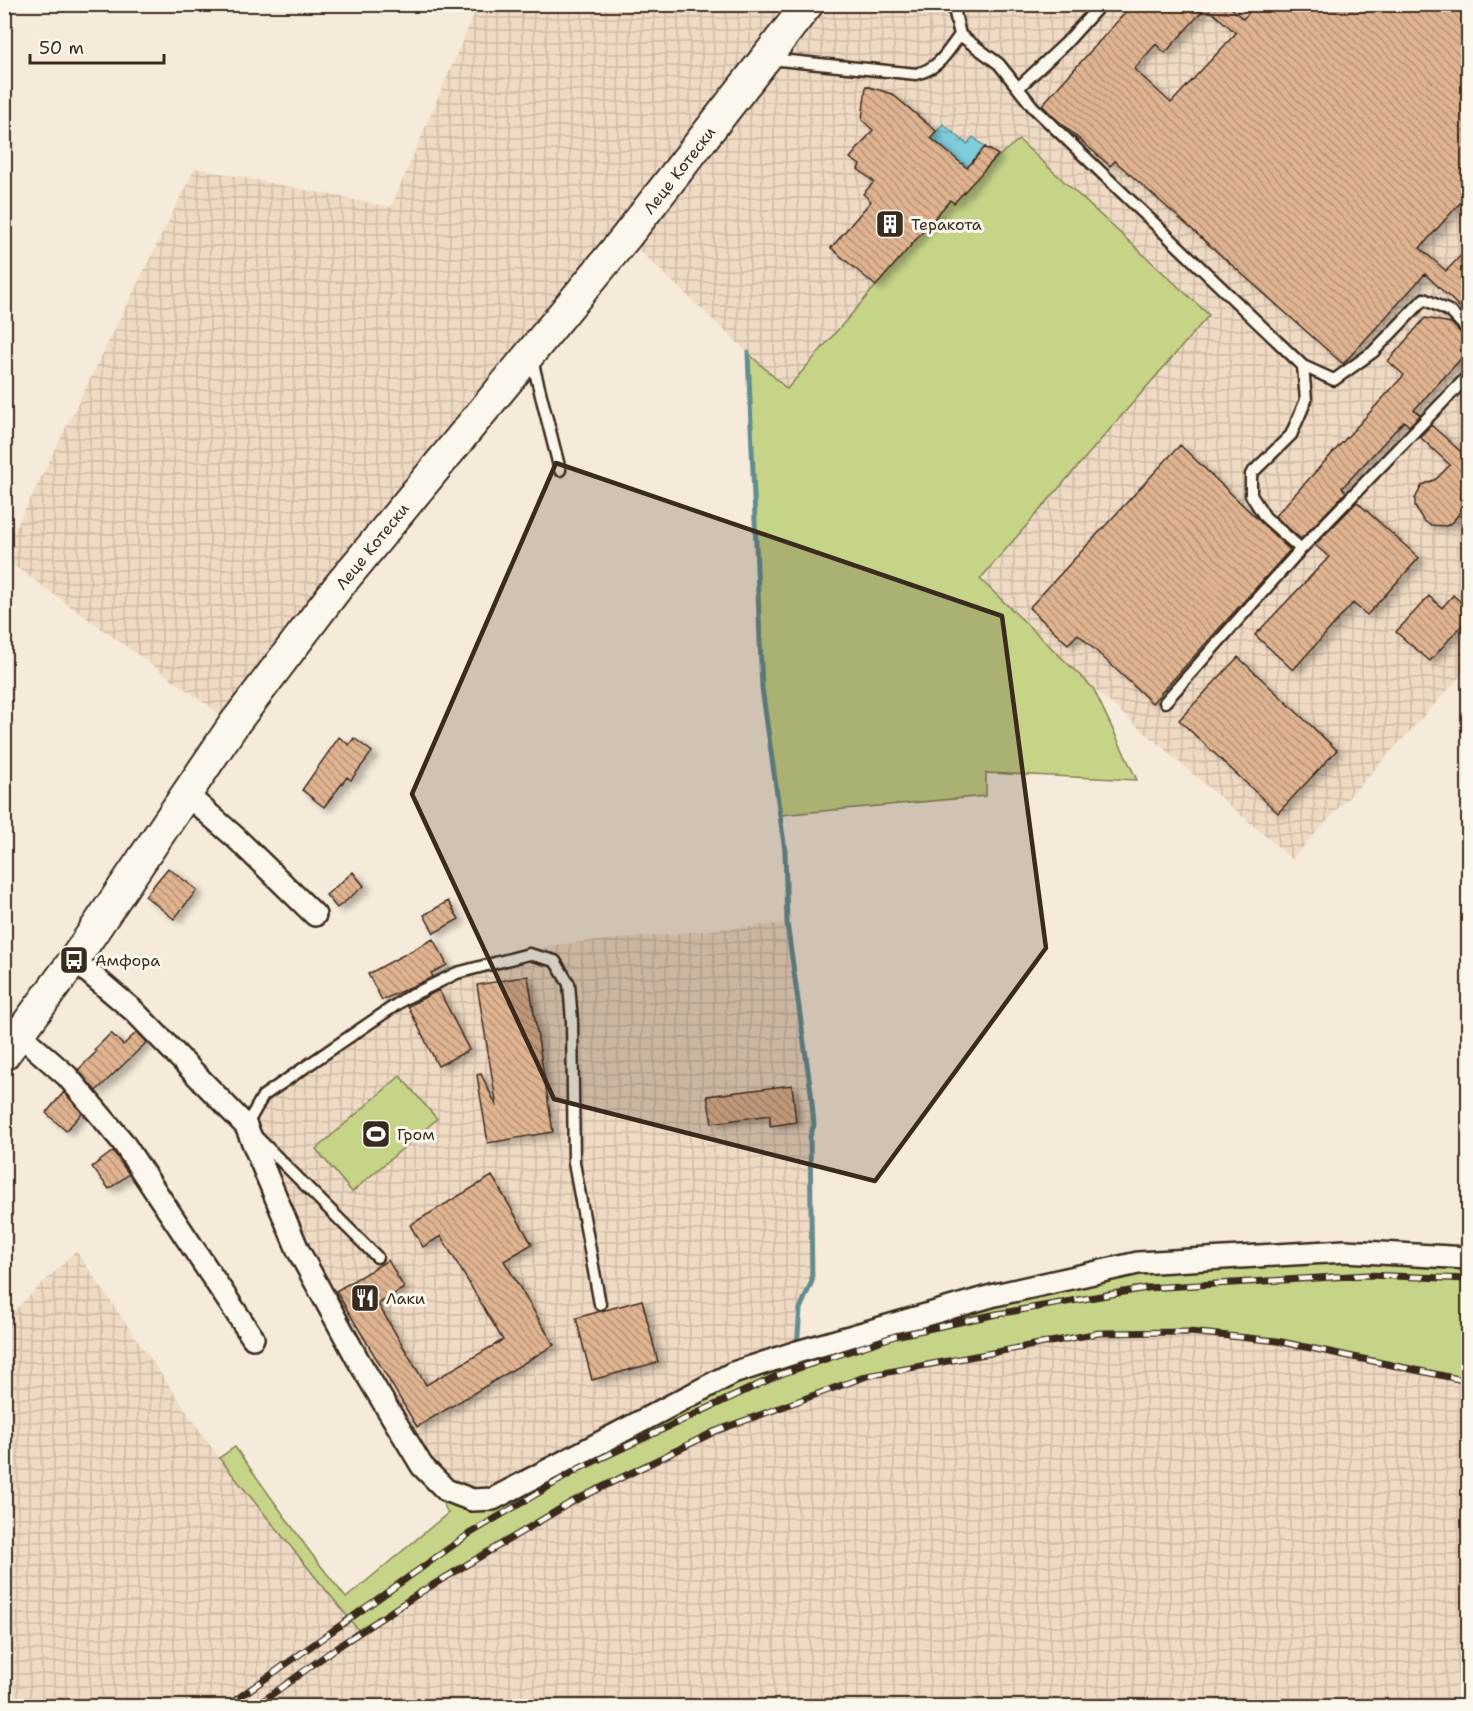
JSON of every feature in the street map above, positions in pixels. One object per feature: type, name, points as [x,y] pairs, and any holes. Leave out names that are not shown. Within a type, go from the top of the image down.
[{"type":"main road","name":"Леце Котески","points":[[12,1044],[74,960],[234,724],[338,587],[533,350],[767,59],[808,4]]},
{"type":"street","points":[[186,794],[235,837],[315,915]]},
{"type":"street","points":[[74,960],[134,1011],[246,1126],[298,1250],[401,1433],[422,1466],[446,1490],[472,1500],[493,1499],[733,1373],[797,1352],[995,1295],[1138,1263],[1345,1251],[1468,1258]]},
{"type":"street","points":[[12,1044],[67,1076],[122,1141],[253,1338]]},
{"type":"lane","points":[[953,4],[960,35],[999,64],[1033,107],[1303,366],[1334,380],[1373,351],[1424,299],[1451,312],[1468,330]]},
{"type":"lane","points":[[1018,88],[1066,43],[1101,4]]},
{"type":"lane","points":[[767,59],[916,74],[936,66],[960,35]]},
{"type":"lane","points":[[533,350],[534,368],[560,470]]},
{"type":"lane","points":[[1301,549],[1264,517],[1251,495],[1251,474],[1291,435],[1306,400],[1303,366]]},
{"type":"lane","points":[[1165,702],[1301,549],[1468,376]]},
{"type":"lane","points":[[377,1257],[246,1126],[263,1096],[406,998],[458,973],[529,954],[555,961],[569,984],[572,1021],[574,1163],[600,1304]]},
{"type":"highlighted area","points":[[556,463],[1002,616],[1046,948],[875,1181],[554,1099],[412,794]]},
{"type":"shaded area","points":[[478,5],[1468,5],[1468,668],[1292,859],[1093,688],[979,579],[1209,315],[969,187],[949,201],[787,389],[626,238],[234,724],[5,559],[5,550],[195,168],[391,207]]},
{"type":"shaded area","points":[[787,923],[814,1125],[810,1137],[812,1281],[800,1309],[797,1352],[493,1499],[446,1490],[401,1433],[246,1126],[263,1096],[406,998],[457,973],[552,945]]},
{"type":"shaded area","points":[[76,1251],[219,1458],[360,1632],[421,1592],[570,1503],[643,1466],[716,1431],[867,1376],[1099,1333],[1190,1332],[1277,1341],[1468,1381],[1468,1706],[5,1706],[4,1302],[14,1311]]},
{"type":"green space","points":[[1019,140],[1209,315],[980,579],[1093,688],[1137,780],[986,773],[986,796],[780,815],[762,688],[748,353],[787,389],[949,201]]},
{"type":"green space","name":"Гром","points":[[400,1076],[437,1119],[352,1192],[316,1149]]},
{"type":"green space","points":[[1468,1258],[1468,1381],[1277,1341],[1190,1332],[1099,1333],[867,1376],[716,1431],[643,1466],[570,1503],[421,1592],[360,1632],[219,1458],[235,1447],[346,1598],[448,1513],[422,1466],[472,1500],[733,1373],[1138,1263]]},
{"type":"water","points":[[943,124],[967,144],[973,137],[985,147],[967,168],[931,138]]},
{"type":"building","points":[[1133,4],[1227,4],[1243,19],[1257,4],[1463,4],[1468,9],[1468,194],[1420,248],[1446,271],[1468,248],[1468,315],[1425,274],[1343,364],[1115,161],[1110,166],[1042,105]],"holes":[[[1206,7],[1236,33],[1171,103],[1134,69],[1156,44],[1165,53]]]},
{"type":"building","name":"Теракота","points":[[866,86],[892,94],[936,131],[931,138],[967,168],[985,147],[998,155],[954,203],[950,200],[876,286],[831,248],[871,201],[863,194],[874,182],[858,169],[860,165],[850,158],[873,130],[862,120]]},
{"type":"building","points":[[1425,318],[1451,323],[1468,337],[1468,351],[1414,410],[1420,415],[1409,426],[1404,421],[1342,488],[1346,492],[1301,539],[1275,516],[1404,375],[1388,361]]},
{"type":"building","points":[[1431,425],[1468,458],[1468,485],[1461,493],[1462,509],[1453,522],[1446,526],[1430,525],[1423,520],[1415,507],[1415,499],[1422,485],[1436,479],[1450,465],[1420,437]]},
{"type":"building","points":[[1180,445],[1290,550],[1152,703],[1078,634],[1068,644],[1029,608]]},
{"type":"building","points":[[1357,502],[1419,558],[1367,615],[1353,603],[1293,670],[1255,635],[1329,557],[1315,545]]},
{"type":"building","points":[[1453,595],[1468,609],[1468,618],[1430,661],[1396,632],[1429,596],[1442,608]]},
{"type":"building","points":[[1238,657],[1337,750],[1278,813],[1179,720]]},
{"type":"building","points":[[339,737],[349,745],[354,738],[372,752],[351,780],[347,777],[324,807],[302,790]]},
{"type":"building","points":[[168,868],[197,890],[174,919],[145,896]]},
{"type":"building","points":[[353,872],[364,886],[337,908],[326,895]]},
{"type":"building","points":[[448,901],[459,919],[434,933],[424,915]]},
{"type":"building","points":[[433,939],[447,965],[431,973],[433,977],[382,1000],[368,974]]},
{"type":"building","points":[[528,976],[553,1132],[488,1143],[477,1075],[481,1074],[497,1107],[477,985]]},
{"type":"building","points":[[439,990],[469,1050],[438,1066],[408,1006]]},
{"type":"building","points":[[137,1032],[147,1042],[96,1091],[78,1070],[111,1033],[123,1045]]},
{"type":"building","points":[[792,1085],[796,1122],[770,1126],[770,1115],[712,1123],[707,1096]]},
{"type":"building","points":[[64,1092],[82,1113],[66,1131],[46,1113]]},
{"type":"building","points":[[113,1151],[129,1174],[109,1189],[92,1167]]},
{"type":"building","name":"Лаки","points":[[492,1176],[532,1244],[504,1261],[554,1345],[417,1427],[336,1291],[388,1260],[404,1288],[378,1304],[426,1385],[503,1340],[441,1236],[423,1247],[410,1225]]},
{"type":"building","points":[[642,1300],[658,1362],[592,1380],[576,1318]]},
{"type":"waterway","points":[[748,353],[762,688],[785,851],[787,923],[814,1125],[810,1137],[812,1281],[800,1309],[797,1347]]},
{"type":"railway","points":[[227,1706],[469,1534],[580,1468],[781,1374],[895,1336],[997,1314],[1147,1288],[1367,1275],[1468,1279]]},
{"type":"railway","points":[[256,1706],[336,1648],[421,1592],[570,1503],[716,1431],[867,1376],[1099,1333],[1190,1332],[1277,1341],[1468,1381]]},
{"type":"place","name":"Теракота","points":[[890,224]]},
{"type":"place","name":"Амфора","points":[[74,960]]},
{"type":"place","name":"Гром","points":[[376,1134]]},
{"type":"place","name":"Лаки","points":[[365,1298]]}]
